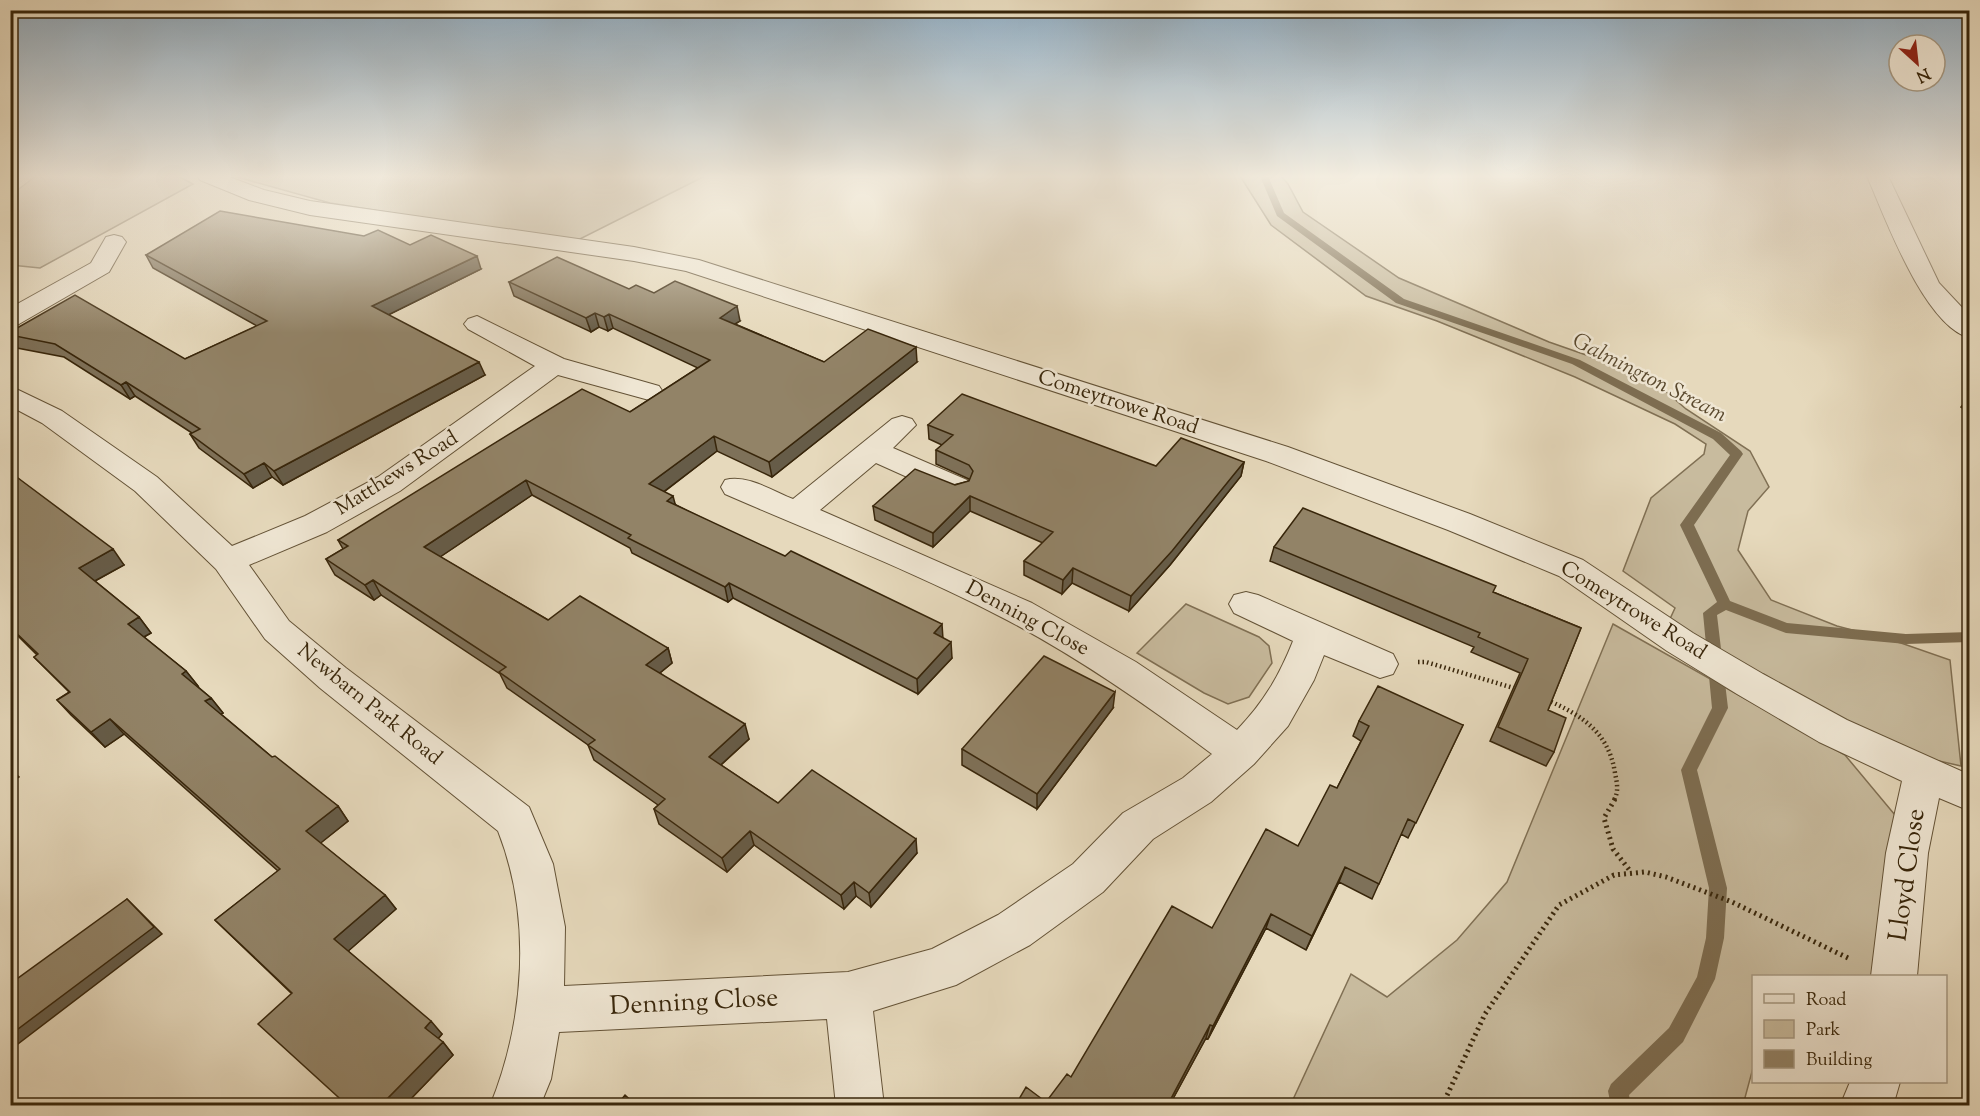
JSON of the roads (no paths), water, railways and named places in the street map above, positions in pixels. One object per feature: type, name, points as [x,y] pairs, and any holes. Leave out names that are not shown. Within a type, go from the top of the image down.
[{"type":"street","name":"Comeytrowe Road","points":[[453,228],[623,252],[691,265],[1277,454],[1459,522],[1571,568],[1680,642],[1750,684],[1833,731],[1970,794]]},
{"type":"street","points":[[1901,228],[1928,285],[1946,308],[1970,330]]},
{"type":"street","points":[[10,320],[101,267],[114,242]]},
{"type":"street","points":[[477,324],[554,365],[649,392]]},
{"type":"street","name":"Matthews Road","points":[[228,561],[316,524],[389,484],[554,365]]},
{"type":"street","name":"Newbarn Park Road","points":[[10,394],[52,417],[147,483],[228,561],[277,630],[333,678],[514,819],[532,864],[543,927],[540,1007],[526,1079],[515,1106]]},
{"type":"street","points":[[797,513],[902,425]]},
{"type":"street","points":[[873,450],[956,486]]},
{"type":"street","name":"Denning Close","points":[[736,487],[959,583],[1049,627],[1154,691],[1240,753]]},
{"type":"street","points":[[1246,604],[1380,664]]},
{"type":"street","name":"Denning Close","points":[[540,1007],[573,1010],[848,995],[940,969],[1014,930],[1088,878],[1138,826],[1197,790],[1240,753],[1275,715],[1296,680],[1313,635]]},
{"type":"street","name":"Lloyd Close","points":[[1876,969],[1907,853],[1924,773]]},
{"type":"street","points":[[848,995],[860,1102]]},
{"type":"street","points":[[1865,1106],[1873,1093],[1875,1083]]},
{"type":"waterway","name":"Galmington Stream","points":[[1299,228],[1400,301],[1576,362],[1717,436],[1737,454],[1687,525],[1725,604]]},
{"type":"waterway","name":"Galmington Stream","points":[[1621,1106],[1618,1091],[1676,1035],[1706,979],[1715,938],[1718,888],[1689,770],[1720,708],[1710,613],[1725,604]]},
{"type":"waterway","points":[[1725,604],[1786,628],[1906,639],[1970,637]]}]
